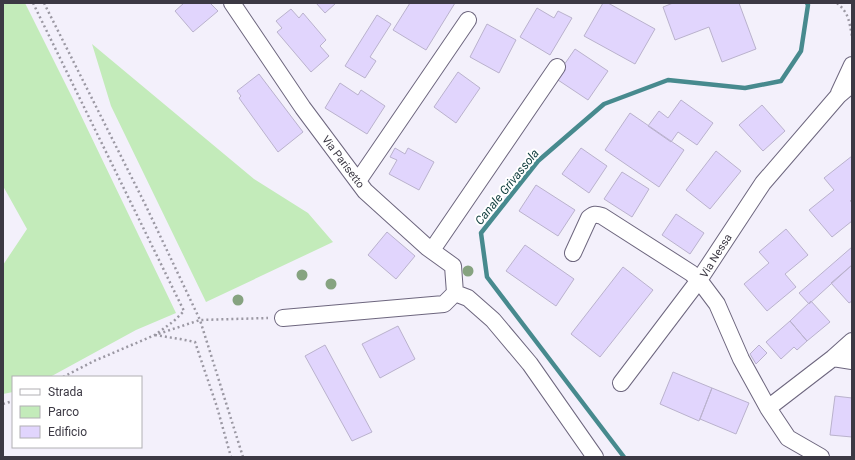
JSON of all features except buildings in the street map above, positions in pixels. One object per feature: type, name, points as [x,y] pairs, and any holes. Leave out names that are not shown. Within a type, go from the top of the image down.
[{"type":"street","name":"Via Parisetto","points":[[238,5],[303,108],[365,190],[432,250],[453,266],[449,298]]},
{"type":"street","points":[[358,181],[468,20]]},
{"type":"street","points":[[838,96],[852,65]]},
{"type":"street","points":[[432,250],[557,67]]},
{"type":"street","points":[[838,96],[852,84]]},
{"type":"street","name":"Via Nessa","points":[[821,457],[788,438],[768,408],[740,358],[717,304],[699,280],[763,183],[838,96]]},
{"type":"street","points":[[573,253],[589,218],[597,214],[691,273],[699,280],[621,383]]},
{"type":"street","points":[[283,318],[449,298],[468,298],[493,320],[530,364],[595,457]]},
{"type":"street","points":[[768,408],[833,358],[852,341]]},
{"type":"street","points":[[833,358],[852,361]]},
{"type":"path","points":[[33,3],[184,311],[174,321],[155,335]]},
{"type":"path","points":[[44,3],[145,204],[200,320],[243,457]]},
{"type":"path","points":[[837,3],[844,9],[848,17],[852,36]]},
{"type":"path","points":[[65,376],[94,361],[155,335],[200,320],[283,318]]},
{"type":"path","points":[[155,335],[195,342],[217,407],[231,457]]},
{"type":"green space","points":[[3,3],[25,3],[176,313],[136,330],[52,376],[12,376],[12,392],[3,394],[3,265],[27,229],[3,186]]},
{"type":"green space","points":[[92,44],[254,179],[308,213],[333,242],[206,302],[111,106]]},
{"type":"waterway","name":"Canale Grivassola","points":[[624,457],[487,277],[481,233],[538,161],[604,104],[668,80],[745,88],[781,81],[801,51],[808,5],[807,3]]}]
